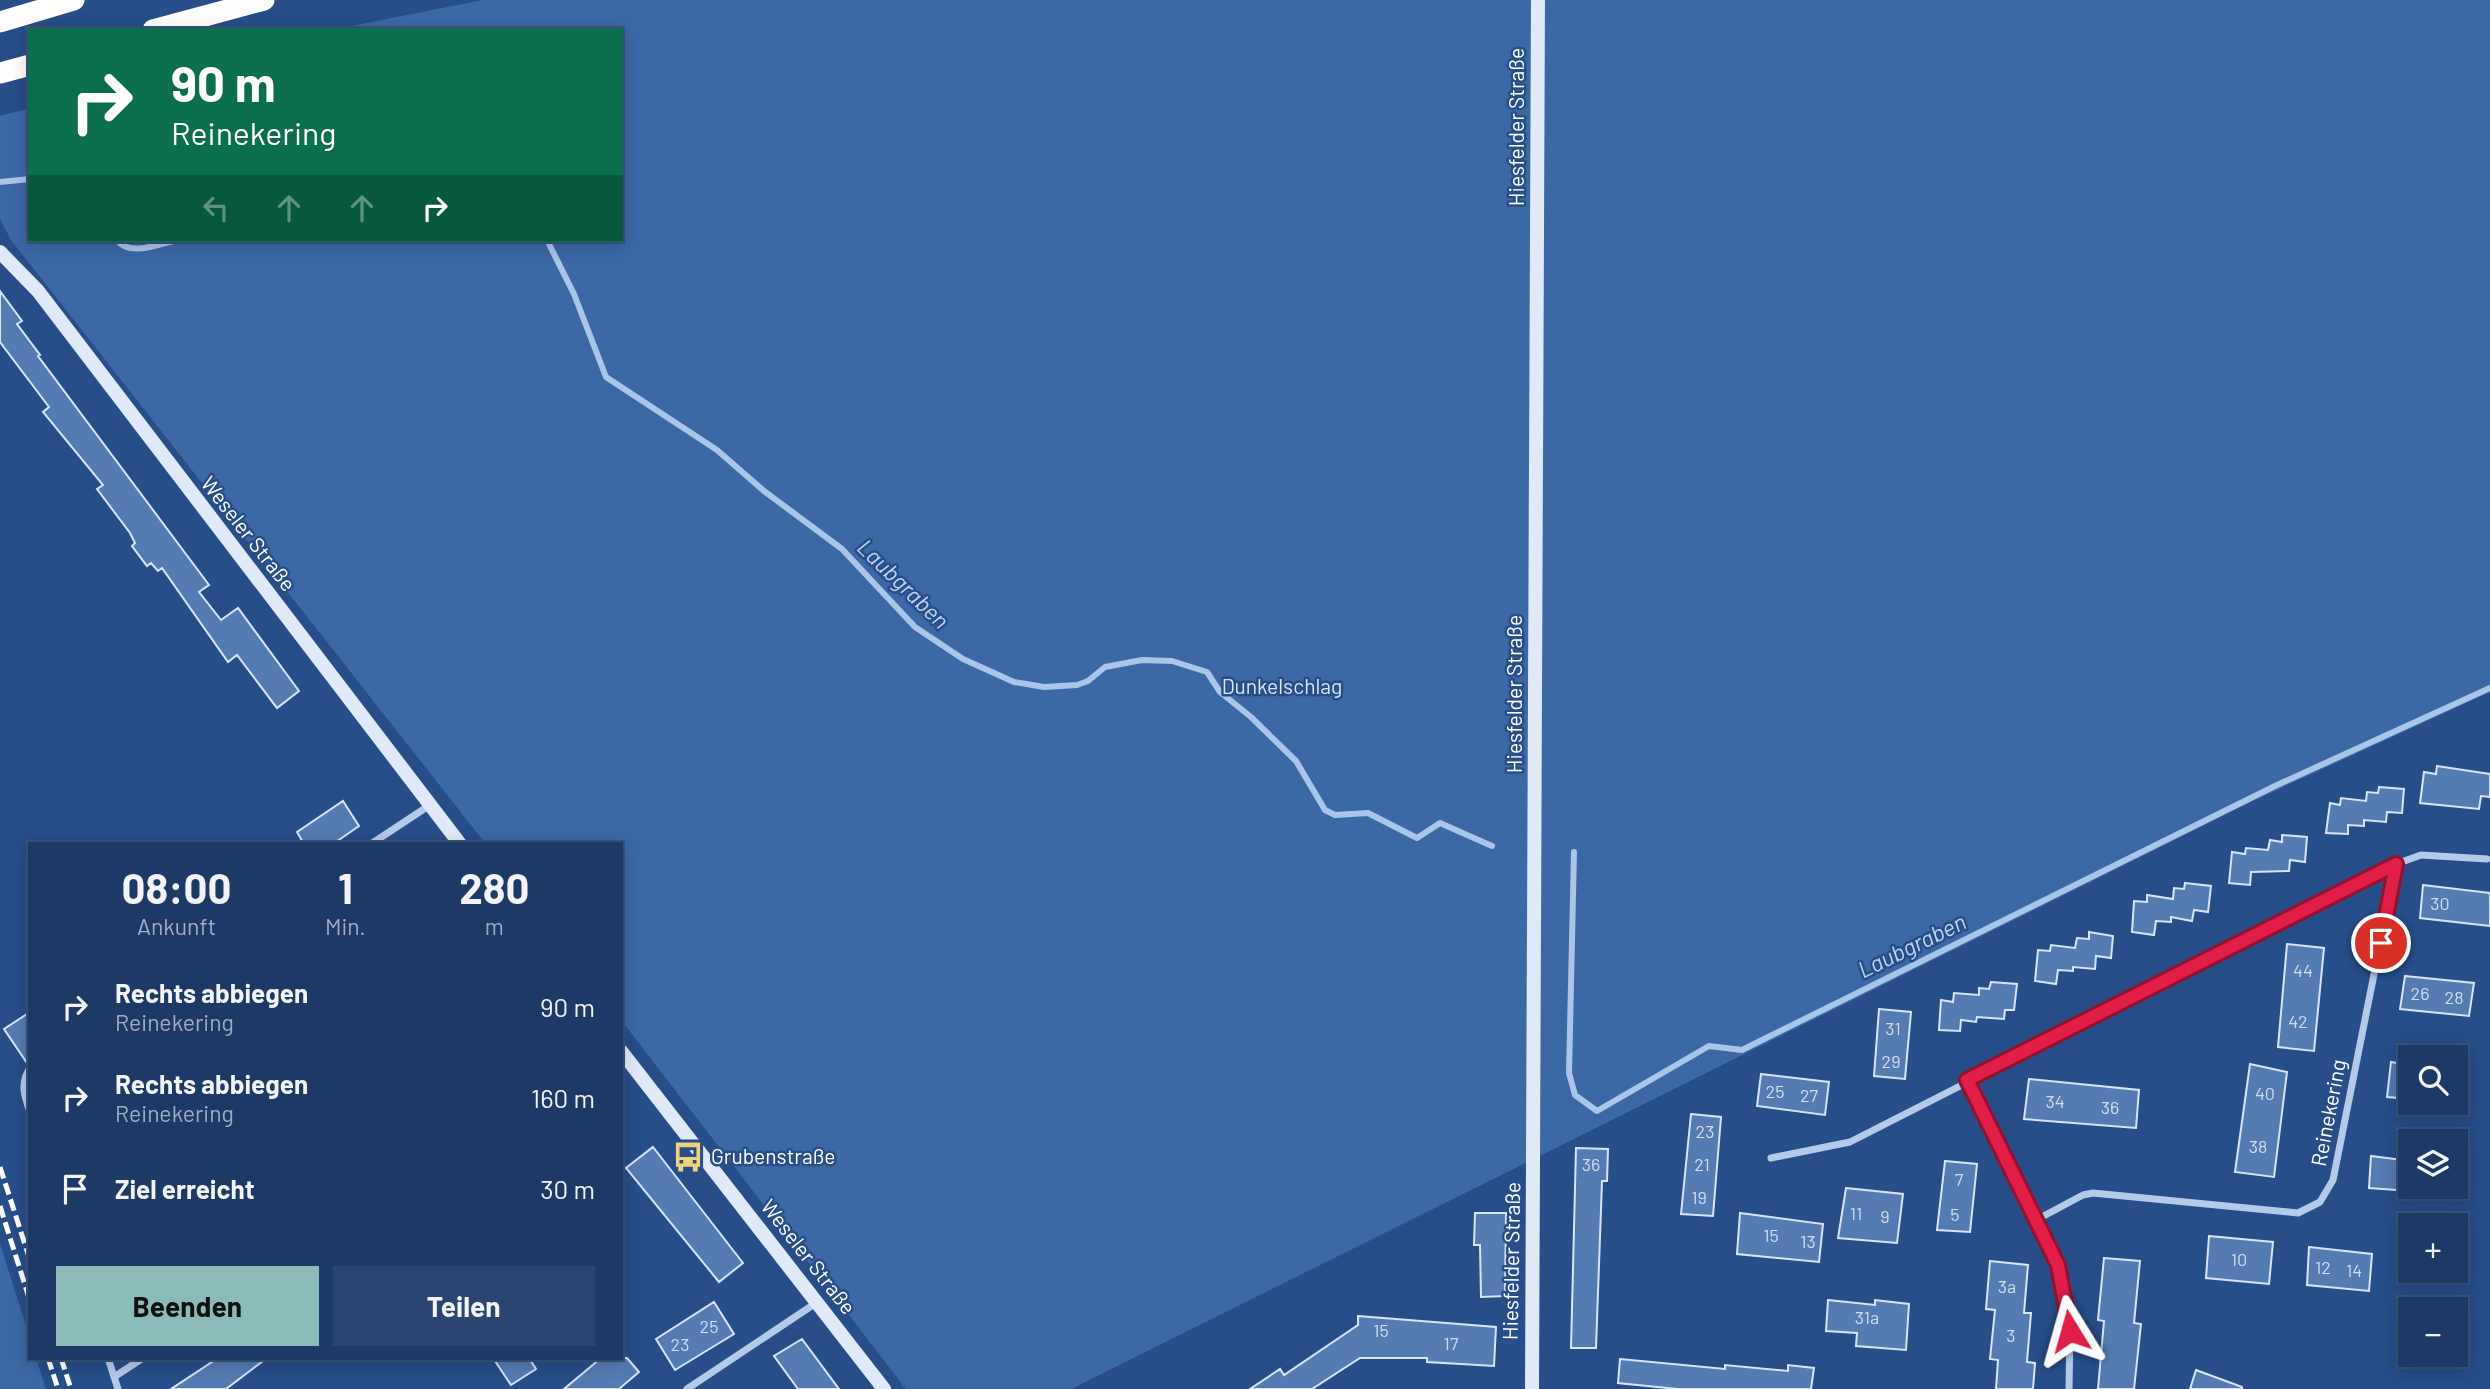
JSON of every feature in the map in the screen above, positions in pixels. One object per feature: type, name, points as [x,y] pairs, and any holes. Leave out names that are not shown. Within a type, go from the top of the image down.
[{"type":"highway","points":[[0,22],[74,0]]},
{"type":"highway","points":[[160,28],[264,0]]},
{"type":"highway","points":[[0,74],[28,66]]},
{"type":"street","name":"Hiesfelder Straße","points":[[1532,1389],[1538,0]]},
{"type":"street","name":"Weseler Straße","points":[[0,252],[38,291],[458,842]]},
{"type":"street","points":[[374,842],[430,805]]},
{"type":"street","points":[[1771,1158],[1850,1142],[1967,1080],[2396,864],[2421,855],[2487,859]]},
{"type":"street","name":"Reinekering","points":[[2038,1219],[2083,1195],[2093,1193],[2298,1213],[2320,1202],[2333,1180],[2396,864]]},
{"type":"street","name":"Weseler Straße","points":[[623,1054],[884,1389]]},
{"type":"street","points":[[28,1071],[24,1077],[23,1090],[28,1106]]},
{"type":"street","points":[[1967,1080],[2038,1219],[2058,1265],[2067,1307],[2071,1357],[2068,1389]]},
{"type":"street","points":[[687,1389],[816,1303]]},
{"type":"street","points":[[109,1360],[118,1389]]},
{"type":"street","points":[[114,1377],[140,1360]]},
{"type":"green space","name":"Dunkelschlag","points":[[483,0],[2490,0],[2490,692],[2253,801],[1071,1389],[906,1389],[623,1023],[623,842],[484,842],[11,240],[0,219],[0,116],[28,109],[28,242],[623,242],[623,28],[341,28]]},
{"type":"green space","points":[[0,1244],[28,1332],[28,1360],[37,1360],[46,1389],[0,1389]]},
{"type":"building","points":[[0,291],[22,321],[17,324],[40,355],[38,356],[209,585],[199,592],[221,620],[238,608],[299,691],[277,708],[237,655],[228,662],[162,568],[158,571],[151,563],[147,566],[132,546],[135,543],[130,533],[97,489],[103,485],[43,412],[49,407],[0,342]]},
{"type":"building","points":[[2437,766],[2490,774],[2490,797],[2481,796],[2479,809],[2420,803],[2424,772],[2436,774]]},
{"type":"building","points":[[2379,787],[2404,789],[2402,813],[2387,812],[2386,822],[2364,820],[2364,826],[2348,825],[2348,834],[2326,833],[2330,803],[2340,805],[2341,798],[2366,801],[2367,792],[2378,793]]},
{"type":"building","points":[[343,801],[359,826],[336,842],[303,842],[297,832]]},
{"type":"building","points":[[2282,835],[2307,837],[2305,862],[2290,860],[2289,871],[2251,872],[2250,885],[2229,883],[2232,852],[2245,854],[2246,848],[2268,850],[2270,840],[2282,842]]},
{"type":"building","points":[[2185,883],[2211,886],[2208,912],[2194,910],[2192,921],[2171,917],[2171,922],[2156,921],[2154,935],[2132,932],[2134,901],[2147,902],[2147,895],[2173,899],[2174,888],[2184,889]]},
{"type":"building","points":[[2423,885],[2490,893],[2490,926],[2420,918]]},
{"type":"building","points":[[2089,932],[2113,936],[2111,958],[2096,956],[2095,969],[2073,967],[2073,971],[2058,970],[2056,984],[2035,981],[2038,950],[2050,951],[2051,945],[2075,948],[2077,938],[2089,939]]},
{"type":"building","points":[[2287,944],[2324,948],[2314,1051],[2278,1047]]},
{"type":"building","points":[[2405,976],[2474,983],[2469,1016],[2400,1009]]},
{"type":"building","points":[[1991,982],[2017,984],[2014,1010],[2005,1010],[2004,1019],[1977,1017],[1976,1022],[1961,1020],[1960,1031],[1939,1030],[1941,1000],[1953,1002],[1954,993],[1979,995],[1979,988],[1989,989]]},
{"type":"building","points":[[1879,1009],[1911,1012],[1905,1079],[1874,1076]]},
{"type":"building","points":[[28,1013],[28,1063],[27,1063],[4,1029]]},
{"type":"building","points":[[2391,1062],[2398,1063],[2398,1098],[2387,1097]]},
{"type":"building","points":[[2250,1064],[2287,1072],[2274,1177],[2235,1172]]},
{"type":"building","points":[[1761,1074],[1829,1082],[1825,1115],[1757,1106]]},
{"type":"building","points":[[2029,1079],[2139,1090],[2136,1128],[2024,1119]]},
{"type":"building","points":[[1691,1114],[1721,1117],[1713,1216],[1681,1214]]},
{"type":"building","points":[[653,1147],[743,1263],[719,1282],[626,1168]]},
{"type":"building","points":[[1576,1148],[1608,1149],[1607,1181],[1602,1181],[1596,1348],[1571,1348]]},
{"type":"building","points":[[2371,1156],[2398,1159],[2398,1190],[2369,1188]]},
{"type":"building","points":[[1945,1161],[1977,1164],[1970,1232],[1937,1230]]},
{"type":"building","points":[[1846,1188],[1903,1194],[1897,1243],[1838,1238]]},
{"type":"building","points":[[1475,1213],[1506,1213],[1505,1296],[1481,1297],[1480,1245],[1474,1245]]},
{"type":"building","points":[[1740,1213],[1823,1224],[1819,1262],[1737,1254]]},
{"type":"building","points":[[2209,1236],[2273,1242],[2269,1284],[2206,1278]]},
{"type":"building","points":[[2309,1247],[2372,1254],[2369,1291],[2307,1285]]},
{"type":"building","points":[[2104,1258],[2140,1261],[2134,1323],[2141,1324],[2134,1389],[2098,1389],[2104,1321],[2098,1320]]},
{"type":"building","points":[[1990,1261],[2028,1265],[2024,1313],[2031,1313],[2027,1362],[2035,1363],[2033,1389],[1996,1389],[1998,1360],[1990,1359],[1995,1310],[1986,1309]]},
{"type":"building","points":[[1828,1300],[1875,1305],[1875,1300],[1909,1304],[1906,1350],[1856,1346],[1857,1333],[1826,1331]]},
{"type":"building","points":[[714,1302],[734,1334],[675,1370],[656,1339]]},
{"type":"building","points":[[1358,1316],[1496,1327],[1494,1366],[1427,1362],[1427,1358],[1360,1358],[1312,1389],[1250,1389],[1280,1369],[1284,1375],[1358,1325]]},
{"type":"building","points":[[802,1339],[839,1389],[798,1389],[774,1356]]},
{"type":"building","points":[[627,1358],[639,1372],[619,1389],[564,1389],[599,1360]]},
{"type":"building","points":[[1620,1359],[1725,1369],[1725,1365],[1788,1371],[1788,1365],[1814,1368],[1811,1389],[1677,1389],[1618,1383]]},
{"type":"building","points":[[215,1360],[264,1360],[226,1389],[171,1389]]},
{"type":"building","points":[[494,1360],[530,1360],[536,1369],[511,1385]]},
{"type":"building","points":[[2196,1370],[2242,1387],[2242,1389],[2190,1389]]},
{"type":"waterway","name":"Laubgraben","points":[[0,182],[28,179]]},
{"type":"waterway","name":"Laubgraben","points":[[119,242],[137,249],[169,242]]},
{"type":"waterway","name":"Laubgraben","points":[[548,242],[574,294],[606,377],[717,450],[764,491],[842,549],[915,627],[963,659],[1014,682],[1044,687],[1077,685],[1088,681],[1105,667],[1142,660],[1172,661],[1207,672],[1220,692],[1251,717],[1296,761],[1325,810],[1335,815],[1368,813],[1417,838],[1440,823],[1492,846]]},
{"type":"waterway","name":"Laubgraben","points":[[1574,852],[1569,1073],[1575,1095],[1597,1111],[1709,1046],[1742,1050],[2275,786],[2490,688]]},
{"type":"railway","points":[[0,1167],[28,1254]]},
{"type":"railway","points":[[0,1206],[28,1295]]},
{"type":"railway","points":[[49,1360],[58,1389]]},
{"type":"railway","points":[[62,1360],[71,1389]]},
{"type":"place","name":"Grubenstraße","points":[[688,1157]]},
{"type":"route","points":[[2070,1331],[2064,1286],[2058,1265],[2038,1219],[1967,1080],[2396,864],[2381,943]]}]
